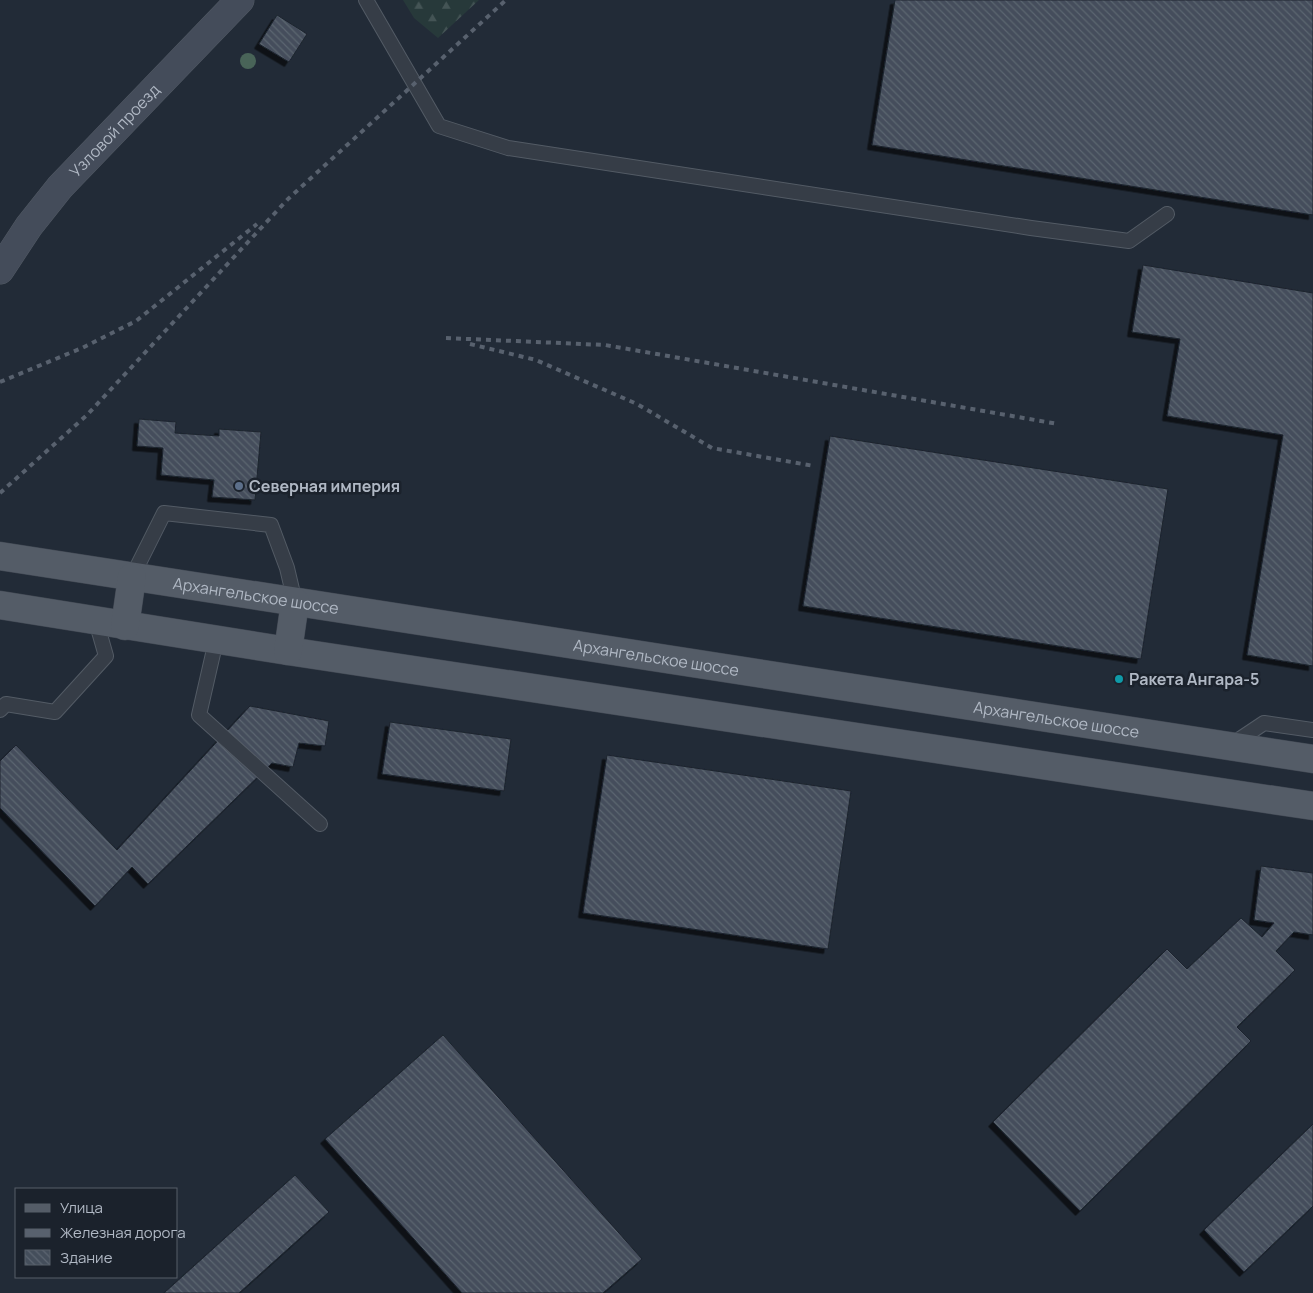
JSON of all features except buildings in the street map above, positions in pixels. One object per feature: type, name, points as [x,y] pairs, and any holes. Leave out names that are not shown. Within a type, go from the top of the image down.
[{"type":"main road","name":"Архангельское шоссе","points":[[0,556],[1313,759]]},
{"type":"main road","points":[[125,626],[132,577]]},
{"type":"main road","points":[[288,651],[295,602]]},
{"type":"main road","points":[[0,605],[288,651],[1313,806]]},
{"type":"street","name":"Узловой проезд","points":[[0,270],[29,226],[60,186],[240,0]]},
{"type":"lane","points":[[366,0],[439,126],[508,148],[1031,228],[1129,241],[1167,214]]},
{"type":"lane","points":[[132,577],[164,512],[271,525],[287,568],[295,602]]},
{"type":"lane","points":[[0,710],[6,704],[55,712],[106,656],[96,621]]},
{"type":"lane","points":[[215,645],[199,715],[320,824]]},
{"type":"lane","points":[[1229,746],[1264,723],[1313,730]]},
{"type":"green space","points":[[403,0],[479,0],[438,38],[414,18]]},
{"type":"railway","points":[[0,493],[87,415],[288,199],[506,0]]},
{"type":"railway","points":[[0,382],[82,348],[136,321],[257,224]]},
{"type":"railway","points":[[446,338],[605,345],[1058,424]]},
{"type":"railway","points":[[470,344],[536,360],[637,404],[712,448],[814,466]]},
{"type":"place","name":"Северная империя","points":[[239,486]]},
{"type":"place","name":"Ракета Ангара-5","points":[[1119,679]]}]
